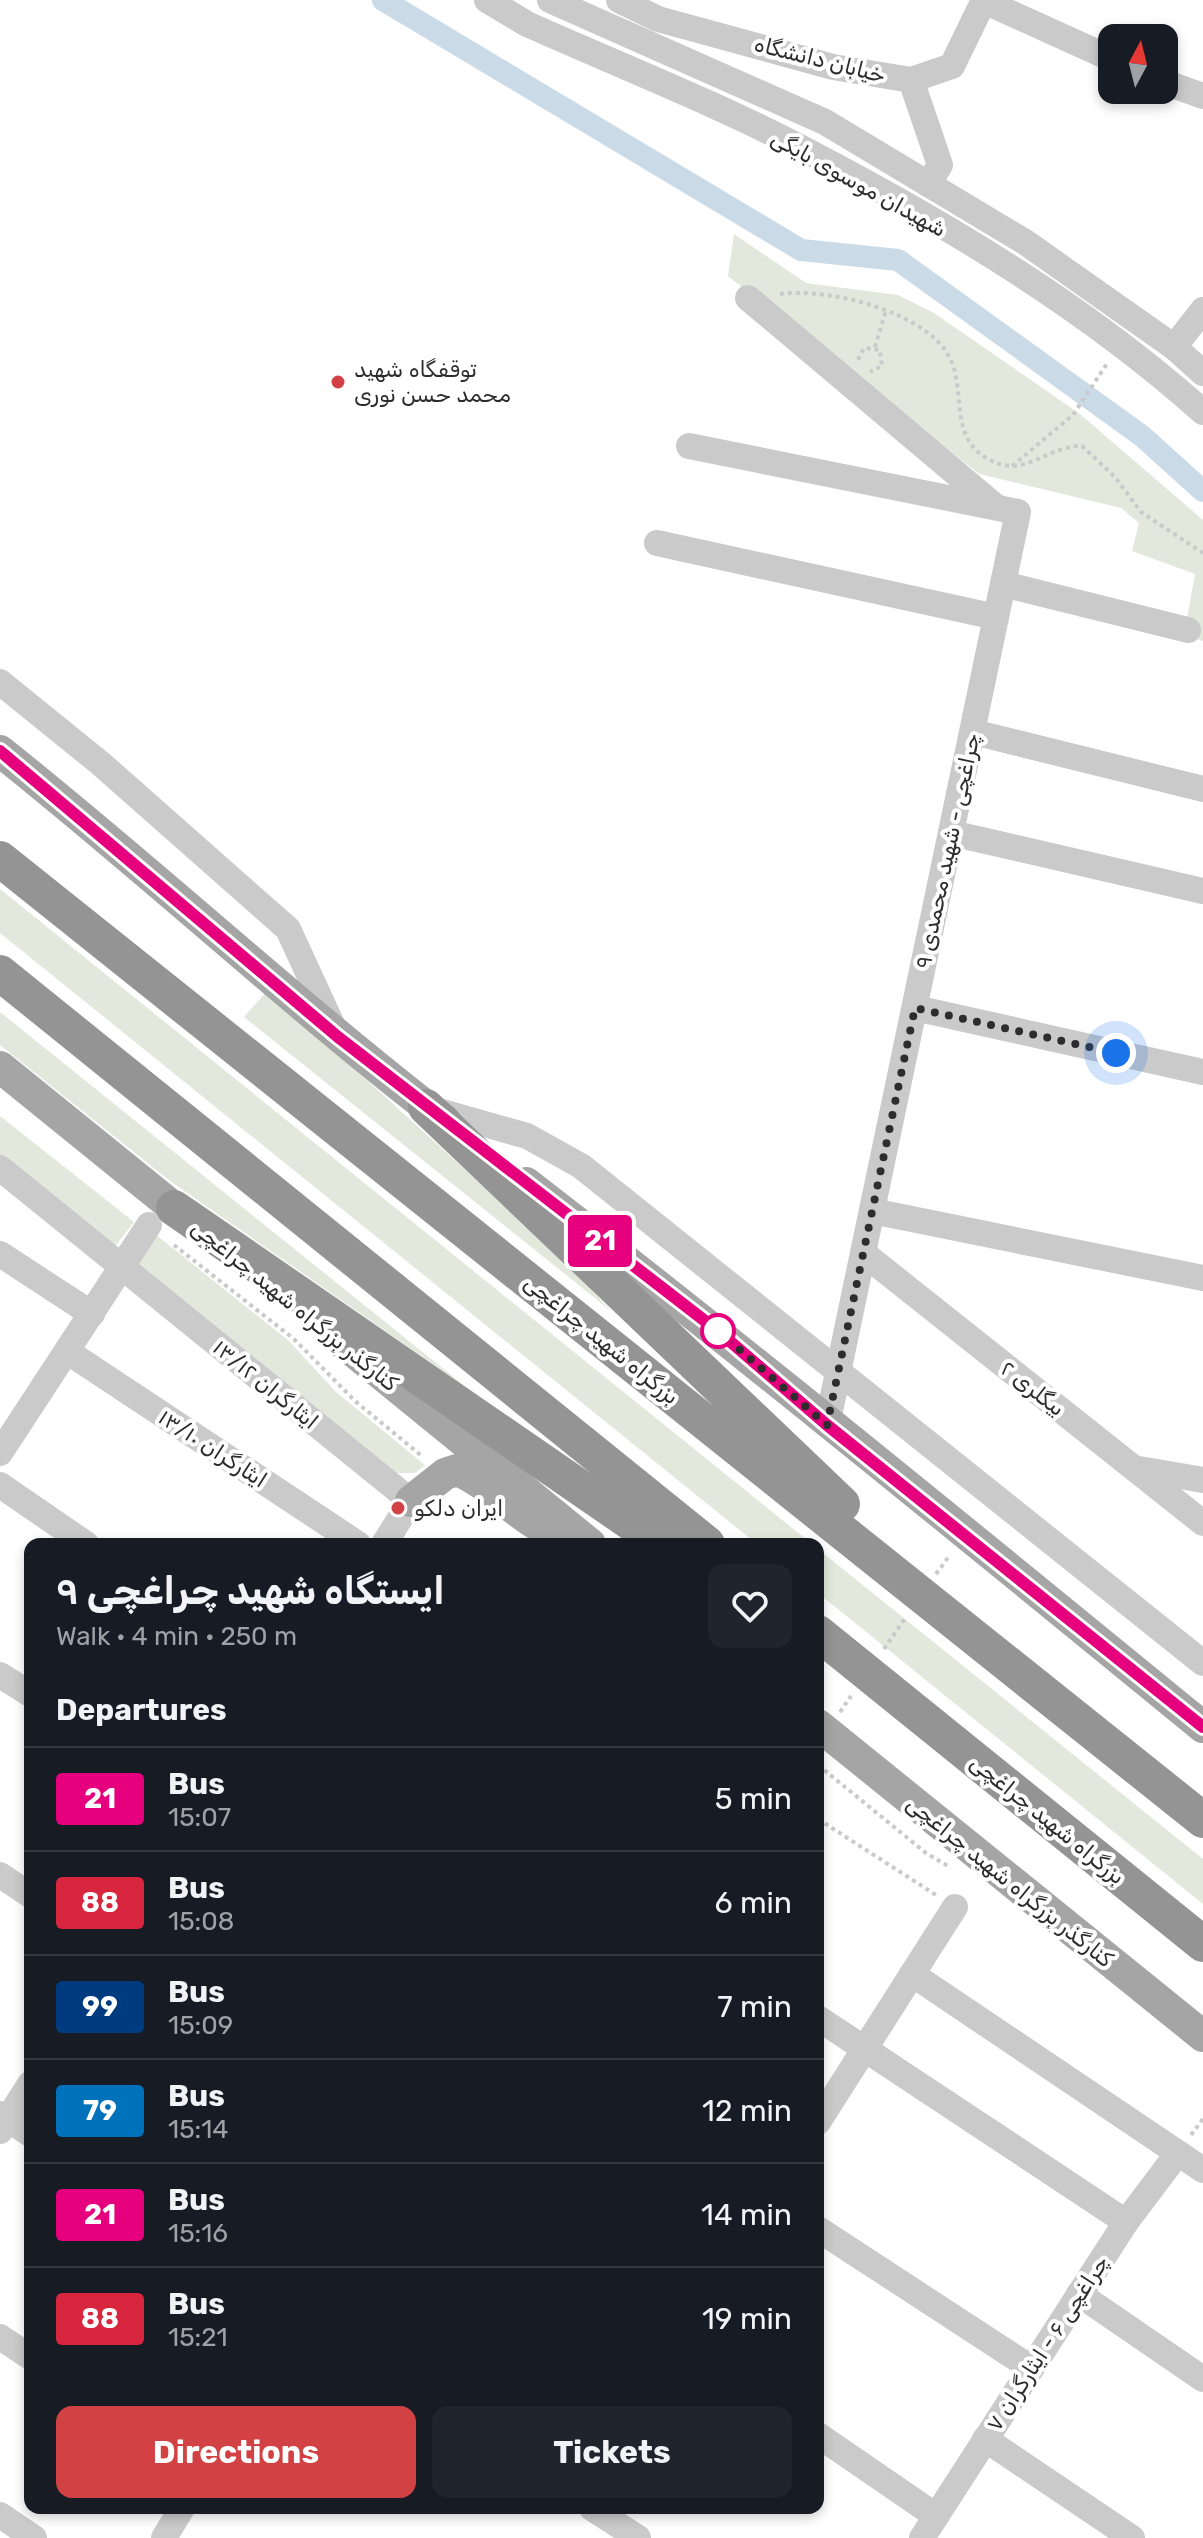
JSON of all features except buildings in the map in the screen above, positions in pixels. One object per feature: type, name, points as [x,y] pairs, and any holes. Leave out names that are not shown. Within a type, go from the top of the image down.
[{"type":"highway","name":"بزرگراه شهید چراغچی","points":[[0,859],[1203,1820]]},
{"type":"highway","points":[[0,973],[700,1538]]},
{"type":"highway","points":[[426,1107],[1014,1668]]},
{"type":"highway","points":[[161,1216],[653,1538]]},
{"type":"highway","name":"بزرگراه شهید چراغچی","points":[[824,1638],[1203,1944]]},
{"type":"highway","points":[[824,1655],[971,1757]]},
{"type":"main road","points":[[0,751],[69,806],[338,1037],[718,1331],[827,1425],[1203,1727]]},
{"type":"main road","name":"کنارگذر بزرگراه شهید چراغچی","points":[[0,1067],[161,1216],[579,1538]]},
{"type":"main road","points":[[411,1501],[445,1474],[457,1470],[469,1475],[519,1515],[549,1532],[568,1538]]},
{"type":"main road","name":"کنارگذر بزرگراه شهید چراغچی","points":[[827,1721],[1203,2036]]},
{"type":"street","name":"شهیدان موسوی بایگی","points":[[487,0],[527,24],[808,151],[993,258],[1158,372],[1203,412]]},
{"type":"street","name":"شهیدان موسوی بایگی","points":[[550,0],[825,122],[1025,242],[1174,347],[1203,373]]},
{"type":"street","name":"خیابان دانشگاه","points":[[619,0],[658,19],[833,67],[911,80],[952,66],[984,0]]},
{"type":"street","points":[[984,0],[1098,53]]},
{"type":"street","points":[[911,80],[940,165],[928,184]]},
{"type":"street","points":[[1178,87],[1203,96]]},
{"type":"street","points":[[748,298],[1008,510]]},
{"type":"street","points":[[1174,347],[1203,310]]},
{"type":"street","points":[[689,446],[1008,510]]},
{"type":"street","name":"۹ چراغچی - شهید محمدی","points":[[827,1425],[1003,584],[1008,510]]},
{"type":"street","points":[[657,543],[996,617]]},
{"type":"street","points":[[1003,584],[1188,630]]},
{"type":"street","points":[[0,682],[100,763],[288,929],[338,1037]]},
{"type":"street","points":[[973,732],[1203,789]]},
{"type":"street","points":[[951,833],[1203,891]]},
{"type":"street","points":[[915,1008],[1203,1072]]},
{"type":"street","points":[[426,1107],[527,1136],[581,1166],[1203,1663]]},
{"type":"street","name":"ایثارگران ۱۳/۱۲","points":[[0,1168],[411,1501]]},
{"type":"street","points":[[872,1211],[1203,1278]]},
{"type":"street","points":[[0,1453],[8,1423],[68,1352],[121,1267],[161,1216]]},
{"type":"street","name":"بیگلری ۲","points":[[863,1253],[1203,1523]]},
{"type":"street","points":[[0,1254],[92,1314]]},
{"type":"street","name":"ایثارگران ۱۳/۱۰","points":[[68,1352],[349,1538]]},
{"type":"street","points":[[1136,1469],[1203,1480]]},
{"type":"street","points":[[0,1485],[77,1538]]},
{"type":"street","points":[[395,1538],[411,1501]]},
{"type":"street","points":[[0,1675],[24,1690]]},
{"type":"street","points":[[0,1875],[24,1891]]},
{"type":"street","points":[[824,2112],[955,1907]]},
{"type":"street","points":[[912,1974],[1203,2170]]},
{"type":"street","points":[[824,2022],[1126,2222]]},
{"type":"street","points":[[24,2092],[2,2121],[24,2131]]},
{"type":"street","name":"چراغچی ۶ - ایثارگران ۷","points":[[929,2527],[1126,2222],[1178,2153]]},
{"type":"street","points":[[824,2233],[1031,2368]]},
{"type":"street","points":[[1079,2294],[1203,2379]]},
{"type":"street","points":[[0,2337],[24,2353]]},
{"type":"street","points":[[985,2439],[1132,2538]]},
{"type":"street","points":[[824,2440],[929,2527]]},
{"type":"street","points":[[164,2538],[178,2514]]},
{"type":"street","points":[[601,2514],[638,2538]]},
{"type":"street","points":[[0,2515],[34,2538]]},
{"type":"path","points":[[748,298],[787,293],[810,294],[886,310],[925,329],[951,360],[957,382],[958,414],[969,442],[992,462],[1012,466],[1032,463],[1069,446],[1082,446],[1115,477],[1141,512],[1203,553]]},
{"type":"path","points":[[875,347],[886,310]]},
{"type":"path","points":[[875,347],[883,355],[882,366],[867,371],[858,357],[864,348],[875,347]]},
{"type":"path","points":[[1012,466],[1073,415],[1105,370]]},
{"type":"path","points":[[161,1216],[294,1339],[355,1401],[445,1474]]},
{"type":"path","points":[[935,1576],[953,1550]]},
{"type":"path","points":[[881,1653],[908,1614]]},
{"type":"path","points":[[827,1721],[854,1692]]},
{"type":"path","points":[[824,1823],[955,1907]]},
{"type":"shaded area","points":[[734,234],[806,283],[898,295],[934,313],[1080,414],[1203,520],[1203,641],[1184,635],[1195,574],[1132,551],[1139,523],[1121,508],[979,474],[728,276]]},
{"type":"shaded area","points":[[0,889],[805,1538],[750,1538],[0,933]]},
{"type":"shaded area","points":[[268,990],[562,1258],[611,1311],[244,1017]]},
{"type":"shaded area","points":[[0,1012],[466,1387],[170,1181],[0,1045]]},
{"type":"shaded area","points":[[0,1116],[134,1222],[113,1249],[0,1159]]},
{"type":"shaded area","points":[[155,1234],[289,1341],[336,1392],[425,1465],[415,1473],[396,1473],[131,1266]]},
{"type":"shaded area","points":[[824,1554],[1203,1859],[1203,1904],[824,1598]]},
{"type":"waterway","points":[[383,0],[801,250],[898,260],[1142,436],[1203,491]]},
{"type":"bus line","name":"21","points":[[0,751],[69,806],[338,1037],[718,1331],[827,1425],[1203,1727]]},
{"type":"place","name":"توقفگاه شهید محمد حسن نوری","points":[[338,382]]},
{"type":"place","name":"ایران دلکو","points":[[398,1508]]},
{"type":"route","points":[[718,1331],[827,1425],[915,1008],[1116,1053]]}]
